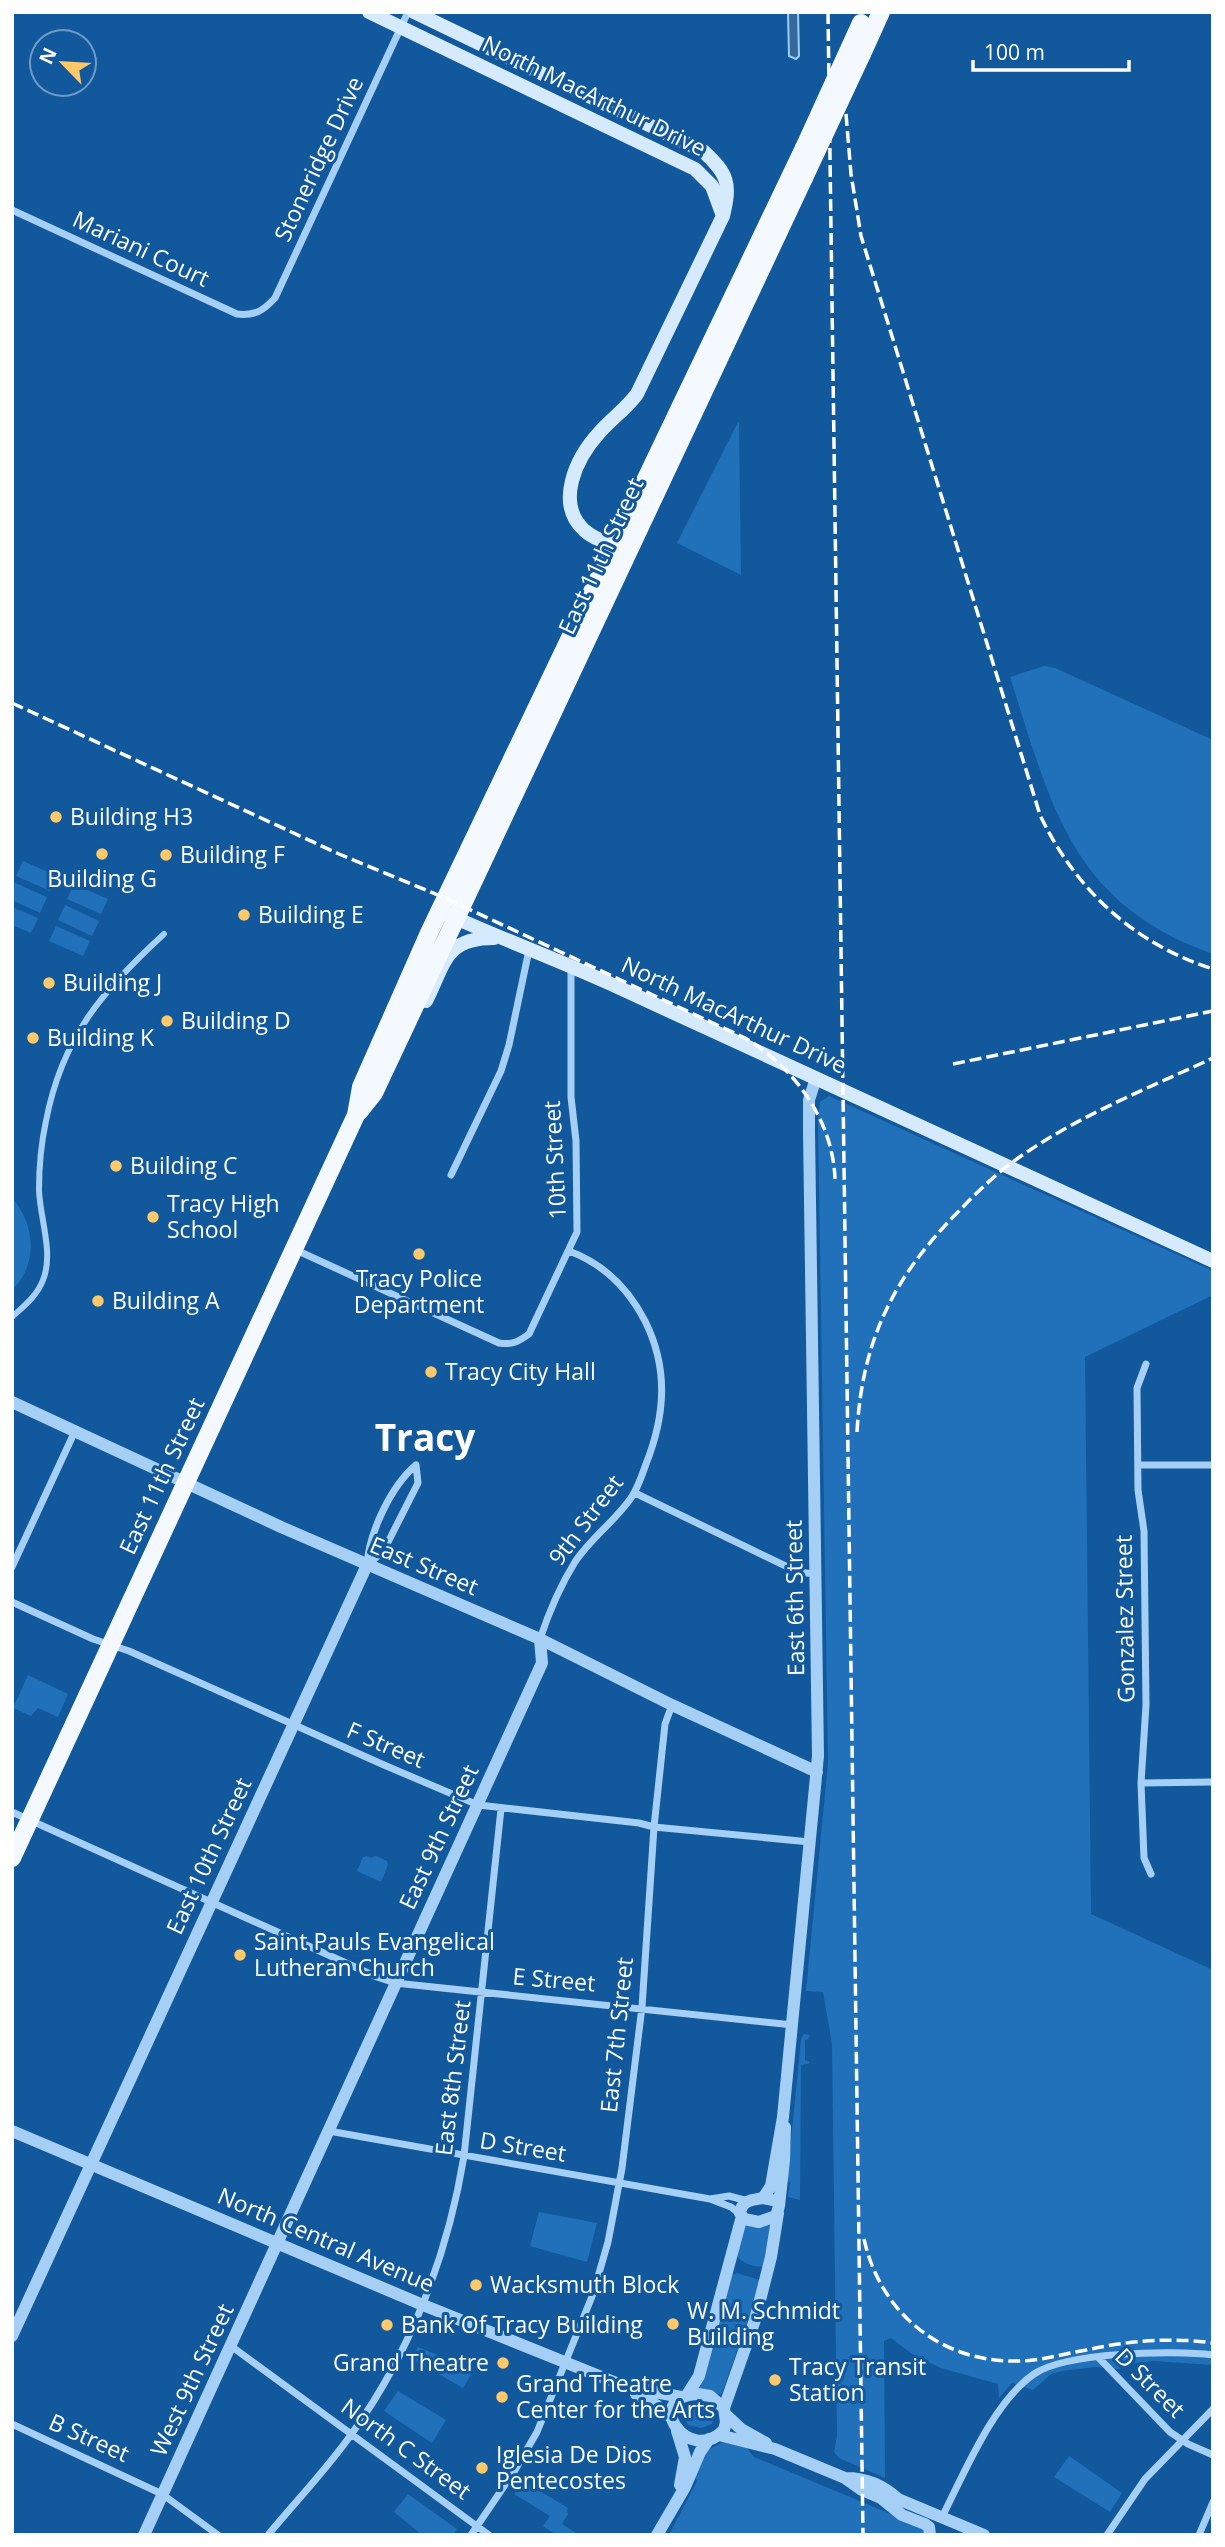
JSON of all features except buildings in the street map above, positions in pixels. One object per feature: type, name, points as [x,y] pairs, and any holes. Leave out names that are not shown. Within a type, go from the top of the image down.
[{"type":"main road","name":"North MacArthur Drive","points":[[369,12],[695,169],[712,186],[723,216]]},
{"type":"main road","name":"North MacArthur Drive","points":[[414,12],[703,151],[719,166],[727,180],[728,195],[723,216]]},
{"type":"main road","name":"East 11th Street","points":[[356,1115],[361,1087],[440,911],[804,178],[881,12]]},
{"type":"main road","name":"East 11th Street","points":[[12,1858],[356,1115],[374,1093],[457,919],[726,316],[864,18]]},
{"type":"main road","points":[[621,549],[586,532],[575,521],[569,508],[568,496],[572,482],[583,455],[598,433],[629,405],[637,394],[723,216]]},
{"type":"main road","name":"North MacArthur Drive","points":[[440,911],[571,966],[1213,1261]]},
{"type":"main road","points":[[400,1036],[420,1014],[453,950],[465,941],[499,938]]},
{"type":"street","name":"Stoneridge Drive","points":[[256,314],[275,298],[408,12]]},
{"type":"street","name":"Mariani Court","points":[[12,210],[237,314],[256,314]]},
{"type":"street","points":[[12,1317],[41,1286],[47,1268],[48,1255],[39,1191],[40,1155],[48,1108],[63,1064],[90,1014],[108,988],[164,934]]},
{"type":"street","points":[[451,1175],[500,1071],[509,1045],[529,950]]},
{"type":"street","name":"10th Street","points":[[294,1249],[484,1337],[510,1344],[519,1342],[529,1334],[569,1251],[577,1232],[579,1218],[571,1097],[571,966]]},
{"type":"street","name":"East 6th Street","points":[[762,2198],[771,2186],[783,2117],[817,1772],[809,1100],[816,1078]]},
{"type":"street","name":"9th Street","points":[[540,1639],[550,1611],[574,1564],[587,1545],[635,1493],[656,1439],[663,1393],[661,1366],[651,1333],[635,1302],[614,1277],[587,1258],[569,1251]]},
{"type":"street","name":"Gonzalez Street","points":[[1146,1364],[1137,1388],[1138,1490],[1144,1531],[1146,1705],[1141,1783],[1144,1858],[1151,1874]]},
{"type":"street","name":"East Street","points":[[12,1402],[367,1565],[540,1639],[672,1705],[817,1772]]},
{"type":"street","points":[[12,1567],[75,1430]]},
{"type":"street","name":"East 10th Street","points":[[12,2336],[367,1565],[368,1548],[382,1516],[403,1476],[416,1465],[418,1483],[383,1552],[367,1565]]},
{"type":"street","points":[[1138,1465],[1213,1465]]},
{"type":"street","points":[[635,1493],[798,1572],[815,1574]]},
{"type":"street","name":"F Street","points":[[12,1602],[478,1805],[639,1823],[654,1827],[810,1842]]},
{"type":"street","name":"East 9th Street","points":[[278,2242],[542,1663],[540,1639]]},
{"type":"street","name":"East 7th Street","points":[[471,2535],[537,2432],[593,2294],[608,2242],[619,2182],[642,2007],[654,1827],[665,1724],[672,1705]]},
{"type":"street","points":[[1141,1783],[1213,1782]]},
{"type":"street","name":"East 8th Street","points":[[268,2535],[352,2433],[377,2396],[423,2305],[453,2210],[464,2156],[501,1809]]},
{"type":"street","name":"E Street","points":[[12,1812],[377,1978],[395,1983],[793,2025]]},
{"type":"street","name":"East 6th Street","points":[[725,2412],[755,2320],[771,2257],[786,2139],[783,2117]]},
{"type":"street","name":"D Street","points":[[329,2131],[710,2199],[731,2207],[741,2216]]},
{"type":"street","name":"North Central Avenue","points":[[12,2132],[423,2305],[624,2386],[671,2417]]},
{"type":"street","name":"D Street","points":[[710,2199],[729,2196],[748,2201]]},
{"type":"street","points":[[673,2507],[685,2457],[671,2417],[675,2403],[699,2376],[741,2209],[748,2201],[762,2198],[774,2200],[778,2210],[774,2218],[759,2222],[750,2222],[741,2216]]},
{"type":"street","name":"West 9th Street","points":[[144,2535],[278,2242]]},
{"type":"street","name":"North C Street","points":[[231,2346],[489,2535]]},
{"type":"street","points":[[933,2535],[987,2430],[1019,2387],[1032,2375],[1047,2368],[1098,2357],[1153,2352],[1213,2355]]},
{"type":"street","name":"D Street","points":[[1098,2357],[1170,2432],[1213,2455]]},
{"type":"street","name":"North Central Avenue","points":[[624,2386],[684,2396]]},
{"type":"street","points":[[684,2396],[710,2396],[741,2429],[775,2449],[845,2478],[862,2490],[881,2498],[902,2515],[925,2524],[933,2535]]},
{"type":"street","points":[[1107,2535],[1135,2491],[1213,2409]]},
{"type":"street","points":[[657,2535],[685,2487],[700,2452],[724,2430],[725,2412]]},
{"type":"street","name":"B Street","points":[[12,2424],[162,2494],[218,2535]]},
{"type":"street","points":[[677,2431],[691,2439],[714,2437],[775,2449]]},
{"type":"street","points":[[845,2478],[862,2478],[889,2489],[898,2499]]},
{"type":"street","points":[[881,2498],[898,2499],[984,2535]]},
{"type":"street","points":[[1199,2535],[1213,2502]]},
{"type":"shaded area","points":[[788,12],[798,12],[799,56],[796,59],[789,56]]},
{"type":"shaded area","points":[[739,422],[741,575],[677,543]]},
{"type":"shaded area","points":[[1044,666],[1055,668],[1213,740],[1213,954],[1165,933],[1127,908],[1097,878],[1074,845],[1055,808],[1039,767],[1010,677]]},
{"type":"shaded area","points":[[23,861],[57,876],[50,891],[16,876]]},
{"type":"shaded area","points":[[13,882],[47,897],[40,913],[12,900]]},
{"type":"shaded area","points":[[74,884],[108,899],[101,914],[67,899]]},
{"type":"shaded area","points":[[65,905],[99,921],[92,936],[58,920]]},
{"type":"shaded area","points":[[12,907],[38,918],[31,933],[12,925]]},
{"type":"shaded area","points":[[56,926],[90,941],[83,956],[49,941]]},
{"type":"shaded area","points":[[829,1096],[1213,1271],[1213,1295],[1085,1357],[1091,1914],[1213,1970],[1213,2365],[1154,2361],[1128,2364],[1120,2369],[1095,2367],[1062,2371],[1051,2374],[1033,2390],[1012,2383],[999,2398],[998,2384],[941,2368],[915,2356],[891,2338],[884,2341],[885,2478],[839,2458],[834,2452],[837,2436],[832,2044],[823,1992],[806,1991],[828,1763],[818,1121],[820,1102]]},
{"type":"shaded area","points":[[12,1198],[26,1220],[31,1244],[27,1268],[12,1290],[14,1238]]},
{"type":"shaded area","points":[[28,1675],[68,1694],[58,1717],[38,1708],[31,1716],[13,1708]]},
{"type":"shaded area","points":[[376,1856],[387,1861],[381,1882],[357,1871],[363,1857]]},
{"type":"shaded area","points":[[804,2034],[810,2035],[805,2040],[805,2060],[810,2062],[801,2065],[800,2200],[788,2197],[790,2182],[787,2181],[801,2039]]},
{"type":"shaded area","points":[[539,2212],[597,2223],[587,2262],[530,2246]]},
{"type":"shaded area","points":[[770,2223],[765,2266],[745,2263],[736,2254],[745,2226]]},
{"type":"shaded area","points":[[737,2273],[760,2280],[761,2285],[721,2395],[699,2388],[732,2275]]},
{"type":"shaded area","points":[[418,2347],[474,2370],[463,2388],[412,2359]]},
{"type":"shaded area","points":[[398,2391],[446,2420],[432,2443],[384,2411]]},
{"type":"shaded area","points":[[691,2407],[710,2411],[714,2417],[712,2424],[701,2428],[688,2425],[684,2416],[686,2410]]},
{"type":"shaded area","points":[[725,2441],[746,2447],[754,2457],[922,2527],[926,2535],[669,2535],[697,2481],[695,2477],[706,2451]]},
{"type":"shaded area","points":[[1069,2456],[1122,2493],[1110,2512],[1054,2477]]},
{"type":"shaded area","points":[[523,2481],[568,2508],[568,2514],[562,2524],[579,2535],[556,2535],[543,2526],[550,2516],[514,2494]]},
{"type":"shaded area","points":[[408,2494],[457,2529],[453,2535],[422,2535],[394,2512]]},
{"type":"railway","points":[[828,12],[863,2535]]},
{"type":"railway","points":[[846,114],[851,174],[861,236],[1040,815],[1071,867],[1089,890],[1110,910],[1158,945],[1213,969]]},
{"type":"railway","points":[[12,703],[339,854],[445,898],[745,1038],[779,1064],[808,1097],[827,1136],[835,1179]]},
{"type":"railway","points":[[953,1064],[1213,1011]]},
{"type":"railway","points":[[857,1432],[860,1399],[874,1339],[899,1285],[936,1235],[1000,1172],[1049,1138],[1118,1101],[1213,1058]]},
{"type":"railway","points":[[864,2239],[873,2268],[886,2293],[904,2315],[925,2333],[948,2347],[975,2356],[1003,2361],[1033,2360],[1133,2342],[1181,2340],[1213,2343]]},
{"type":"place","name":"Building H3","points":[[56,817]]},
{"type":"place","name":"Building G","points":[[102,854]]},
{"type":"place","name":"Building F","points":[[166,855]]},
{"type":"place","name":"Building E","points":[[244,915]]},
{"type":"place","name":"Building J","points":[[49,983]]},
{"type":"place","name":"Building D","points":[[167,1021]]},
{"type":"place","name":"Building K","points":[[33,1038]]},
{"type":"place","name":"Building C","points":[[116,1166]]},
{"type":"place","name":"Tracy High School","points":[[153,1217]]},
{"type":"place","name":"Tracy Police Department","points":[[419,1254]]},
{"type":"place","name":"Building A","points":[[98,1301]]},
{"type":"place","name":"Tracy City Hall","points":[[431,1372]]},
{"type":"place","name":"Saint Pauls Evangelical Lutheran Church","points":[[240,1955]]},
{"type":"place","name":"Wacksmuth Block","points":[[476,2285]]},
{"type":"place","name":"W. M. Schmidt Building","points":[[673,2324]]},
{"type":"place","name":"Bank Of Tracy Building","points":[[387,2325]]},
{"type":"place","name":"Grand Theatre","points":[[503,2363]]},
{"type":"place","name":"Tracy Transit Station","points":[[775,2380]]},
{"type":"place","name":"Grand Theatre Center for the Arts","points":[[502,2397]]},
{"type":"place","name":"Iglesia De Dios Pentecostes","points":[[482,2468]]},
{"type":"district","name":"Tracy","points":[[425,1438]]}]
